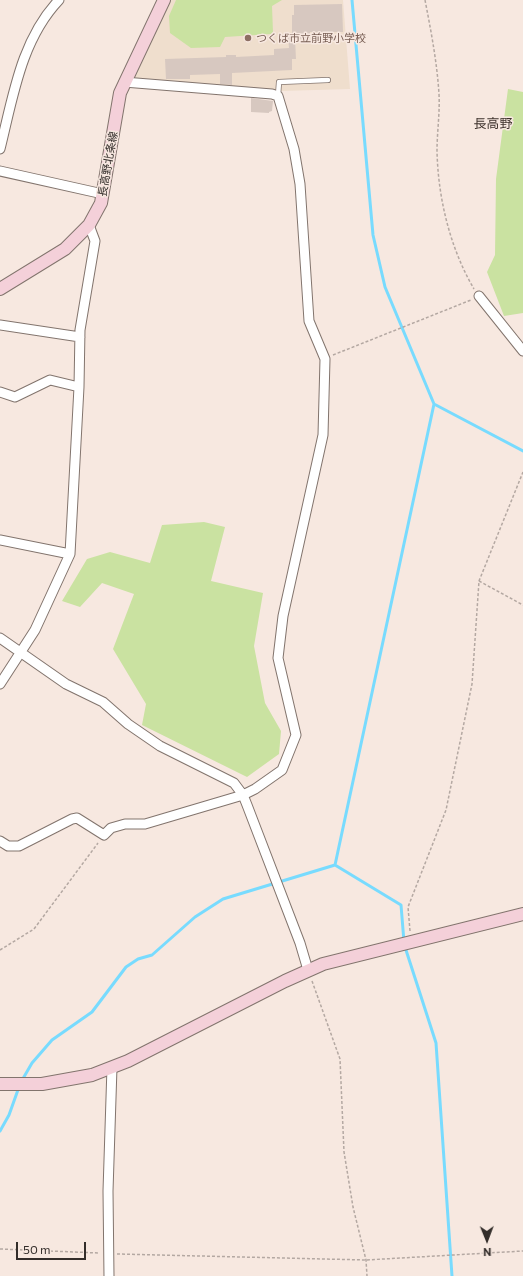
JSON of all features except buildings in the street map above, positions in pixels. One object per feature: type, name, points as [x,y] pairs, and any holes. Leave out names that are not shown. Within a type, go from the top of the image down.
[{"type":"street","points":[[0,149],[20,68],[27,49],[48,12],[59,0]]},
{"type":"street","name":"長高野北条線","points":[[0,289],[65,249],[89,225],[101,203],[120,93],[164,0]]},
{"type":"street","points":[[0,840],[8,846],[19,846],[72,819],[77,818],[104,835],[111,828],[125,824],[145,824],[243,795],[255,789],[282,770],[296,735],[278,658],[283,616],[323,435],[325,359],[309,321],[300,184],[294,149],[278,96],[272,94],[124,82]]},
{"type":"street","points":[[0,171],[103,194]]},
{"type":"street","points":[[0,684],[35,630],[70,554],[79,387],[80,337],[95,241],[89,225]]},
{"type":"street","points":[[479,296],[523,351]]},
{"type":"street","points":[[0,325],[80,337]]},
{"type":"street","points":[[0,392],[15,397],[50,380],[79,387]]},
{"type":"street","points":[[0,540],[70,554]]},
{"type":"street","points":[[0,638],[66,684],[103,702],[128,724],[160,746],[234,783],[243,795],[300,943],[308,970]]},
{"type":"street","points":[[0,1084],[56,1083],[92,1075],[112,1067],[308,970],[341,958],[523,914]]},
{"type":"street","points":[[109,1276],[110,1253],[108,1190],[112,1067]]},
{"type":"lane","points":[[278,96],[279,82],[328,80]]},
{"type":"path","points":[[325,359],[479,296],[461,263],[442,202],[437,154],[438,86],[433,41],[425,0]]},
{"type":"path","points":[[411,942],[408,907],[446,810],[472,684],[479,581],[523,472]]},
{"type":"path","points":[[479,581],[523,605]]},
{"type":"path","points":[[0,950],[34,929],[104,835]]},
{"type":"path","points":[[308,970],[340,1059],[344,1152],[353,1207],[366,1260],[367,1276]]},
{"type":"path","points":[[0,1249],[366,1260],[523,1251]]},
{"type":"shaded area","name":"つくば市立前野小学校","points":[[168,0],[343,0],[350,89],[281,91],[138,81],[132,77]]},
{"type":"green space","points":[[176,0],[282,0],[272,6],[273,32],[271,34],[225,37],[220,47],[191,48],[170,33],[169,16]]},
{"type":"green space","points":[[508,89],[523,92],[523,313],[504,316],[487,272],[495,255],[496,179]]},
{"type":"green space","points":[[204,522],[225,527],[211,581],[263,593],[254,646],[265,703],[281,731],[279,754],[247,777],[142,725],[146,704],[113,649],[134,594],[102,583],[80,607],[62,601],[87,559],[110,552],[150,563],[162,525]]},
{"type":"waterway","points":[[352,0],[373,235],[385,287],[434,404],[523,451]]},
{"type":"waterway","points":[[21,1082],[32,1063],[52,1040],[92,1012],[126,967],[138,959],[152,955],[195,917],[223,899],[335,865],[434,404]]},
{"type":"waterway","points":[[335,865],[401,905],[404,942]]},
{"type":"waterway","points":[[405,947],[436,1043],[452,1276]]},
{"type":"waterway","points":[[0,1131],[9,1115],[19,1087]]},
{"type":"place","name":"つくば市立前野小学校","points":[[248,38]]},
{"type":"district","name":"長高野","points":[[493,124]]}]
